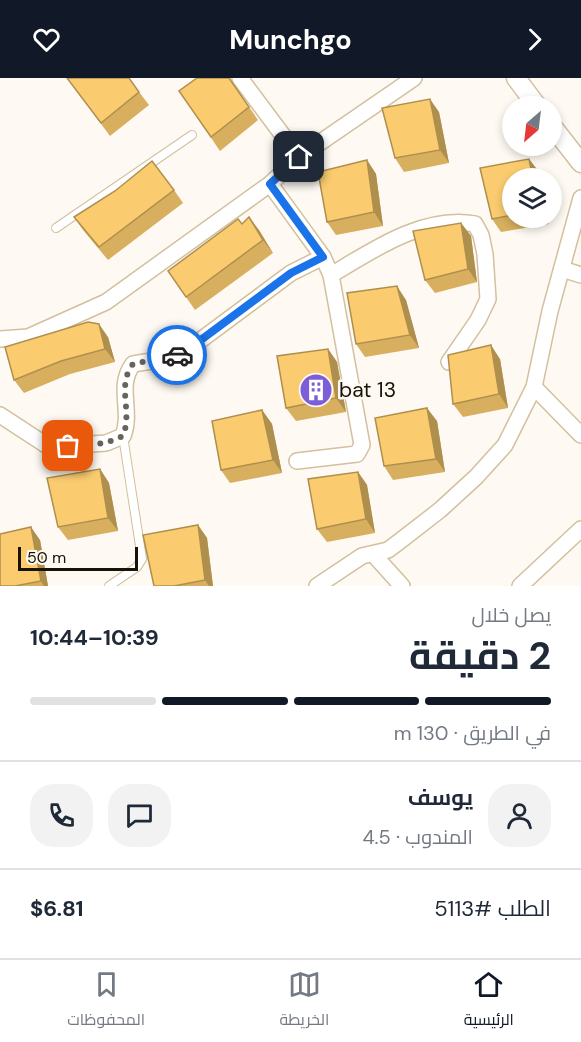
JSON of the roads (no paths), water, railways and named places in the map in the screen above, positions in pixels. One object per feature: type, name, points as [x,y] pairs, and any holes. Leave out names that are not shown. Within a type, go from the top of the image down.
[{"type":"street","points":[[240,78],[299,157]]},
{"type":"street","points":[[0,339],[28,336],[106,302],[270,184],[299,157],[414,78]]},
{"type":"street","points":[[516,78],[530,96]]},
{"type":"street","points":[[562,139],[581,163]]},
{"type":"street","points":[[270,184],[323,257],[331,275],[362,444],[357,454],[297,461]]},
{"type":"street","points":[[317,586],[362,556],[388,550],[400,541],[476,477],[505,445],[534,387],[550,311],[581,198]]},
{"type":"street","points":[[331,275],[399,236],[455,222],[475,224],[481,235],[485,254],[488,298],[478,320],[449,362]]},
{"type":"street","points":[[0,415],[49,447],[106,443],[123,436],[128,422],[124,390],[128,371],[133,364],[170,358],[186,351],[291,273],[323,257]]},
{"type":"street","points":[[562,269],[581,275]]},
{"type":"street","points":[[534,387],[581,435]]},
{"type":"street","points":[[520,586],[581,529]]},
{"type":"street","points":[[374,555],[402,586]]},
{"type":"lane","points":[[56,228],[192,135]]},
{"type":"lane","points":[[109,586],[137,567],[142,559],[123,436]]},
{"type":"place","name":"bat 13","points":[[316,390]]}]
